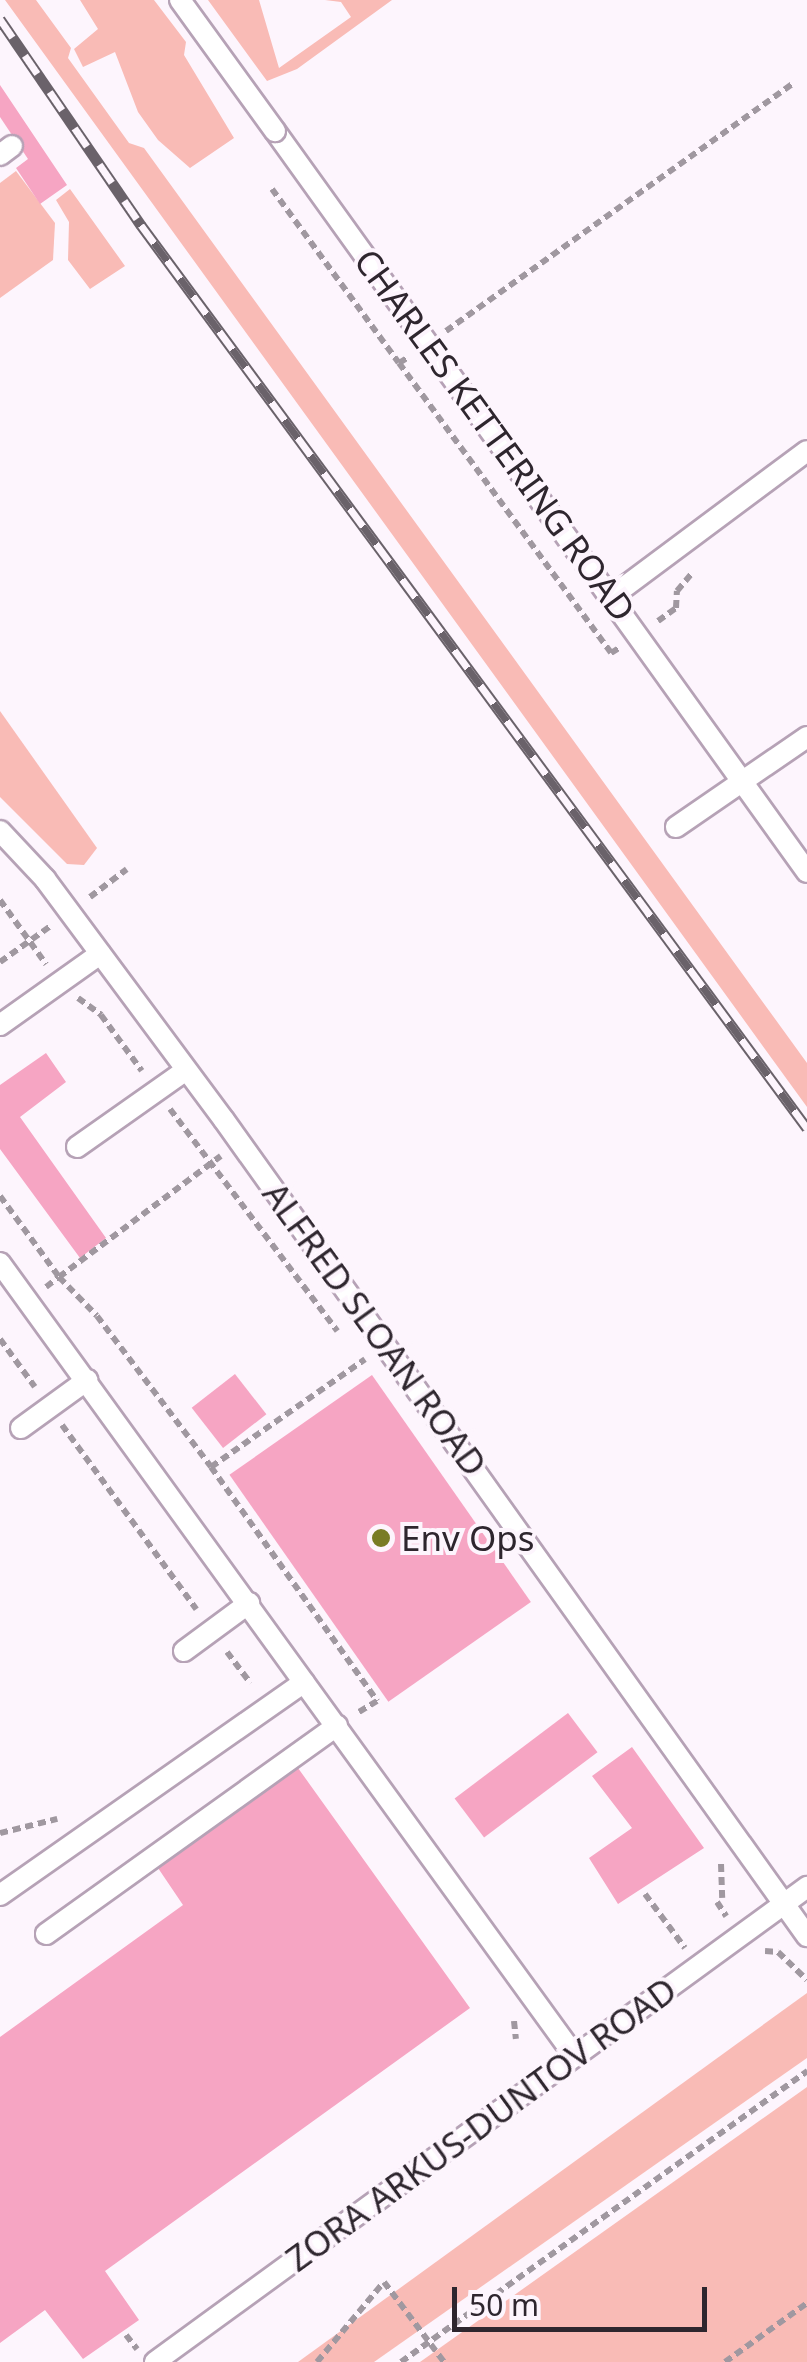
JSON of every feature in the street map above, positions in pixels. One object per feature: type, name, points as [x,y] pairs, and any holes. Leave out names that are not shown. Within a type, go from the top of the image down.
[{"type":"lane","name":"CHARLES KETTERING ROAD","points":[[180,0],[807,872]]},
{"type":"lane","points":[[612,597],[807,450]]},
{"type":"lane","points":[[676,827],[807,737]]},
{"type":"lane","name":"ALFRED SLOAN ROAD","points":[[0,831],[100,954],[186,1070],[807,1936]]},
{"type":"lane","points":[[0,1025],[100,954]]},
{"type":"lane","points":[[77,1147],[186,1070]]},
{"type":"lane","points":[[0,1264],[574,2055]]},
{"type":"lane","points":[[21,1428],[87,1380]]},
{"type":"lane","points":[[184,1651],[248,1603]]},
{"type":"lane","points":[[5,1893],[304,1682]]},
{"type":"lane","points":[[46,1934],[337,1726]]},
{"type":"lane","name":"ZORA ARKUS-DUNTOV ROAD","points":[[155,2362],[807,1886]]},
{"type":"path","points":[[272,189],[399,362],[794,83]]},
{"type":"path","points":[[0,900],[60,983],[101,1016],[372,1376]]},
{"type":"path","points":[[59,1277],[214,1167],[234,1136]]},
{"type":"path","points":[[0,1196],[59,1277],[97,1316],[211,1467],[377,1701],[337,1726]]},
{"type":"path","points":[[0,1339],[250,1683]]},
{"type":"path","points":[[211,1467],[386,1344]]},
{"type":"path","points":[[718,1856],[722,1898]]},
{"type":"path","points":[[645,1894],[696,1966]]},
{"type":"path","points":[[778,1952],[807,1980]]},
{"type":"path","points":[[401,2362],[807,2071]]},
{"type":"path","points":[[317,2362],[384,2282],[444,2362]]},
{"type":"path","points":[[725,2362],[807,2303]]},
{"type":"shaded area","points":[[5,0],[36,0],[71,48],[68,58],[129,143],[144,148],[807,1063],[807,1107]]},
{"type":"shaded area","points":[[80,0],[154,0],[186,42],[184,55],[234,138],[190,168],[158,140],[138,112],[115,52],[83,67],[74,49],[98,29]]},
{"type":"shaded area","points":[[208,0],[259,0],[279,68],[351,17],[341,2],[325,0],[392,0],[297,69],[267,81]]},
{"type":"shaded area","points":[[16,171],[55,223],[53,260],[0,298],[0,183]]},
{"type":"shaded area","points":[[70,189],[125,266],[90,289],[68,260],[69,222],[56,200]]},
{"type":"shaded area","points":[[0,711],[97,848],[84,865],[67,864],[0,797]]},
{"type":"shaded area","points":[[807,1993],[807,2058],[374,2362],[298,2362]]},
{"type":"shaded area","points":[[807,2087],[807,2362],[420,2362]]},
{"type":"building","points":[[0,85],[67,185],[40,204],[16,168],[28,159],[0,117]]},
{"type":"building","points":[[46,1053],[66,1082],[20,1117],[106,1238],[80,1258],[0,1149],[0,1085]]},
{"type":"building","points":[[235,1374],[266,1414],[223,1448],[192,1408]]},
{"type":"building","name":"Env Ops","points":[[372,1375],[531,1602],[388,1702],[229,1475]]},
{"type":"building","points":[[568,1713],[597,1752],[484,1838],[455,1798]]},
{"type":"building","points":[[632,1747],[704,1848],[618,1904],[589,1858],[632,1828],[592,1776]]},
{"type":"building","points":[[298,1768],[470,2008],[105,2271],[139,2320],[83,2359],[45,2310],[0,2343],[0,2037],[183,1905],[158,1868]]},
{"type":"railway","points":[[0,19],[141,225],[807,1128]]},
{"type":"place","name":"Env Ops","points":[[381,1538]]}]
